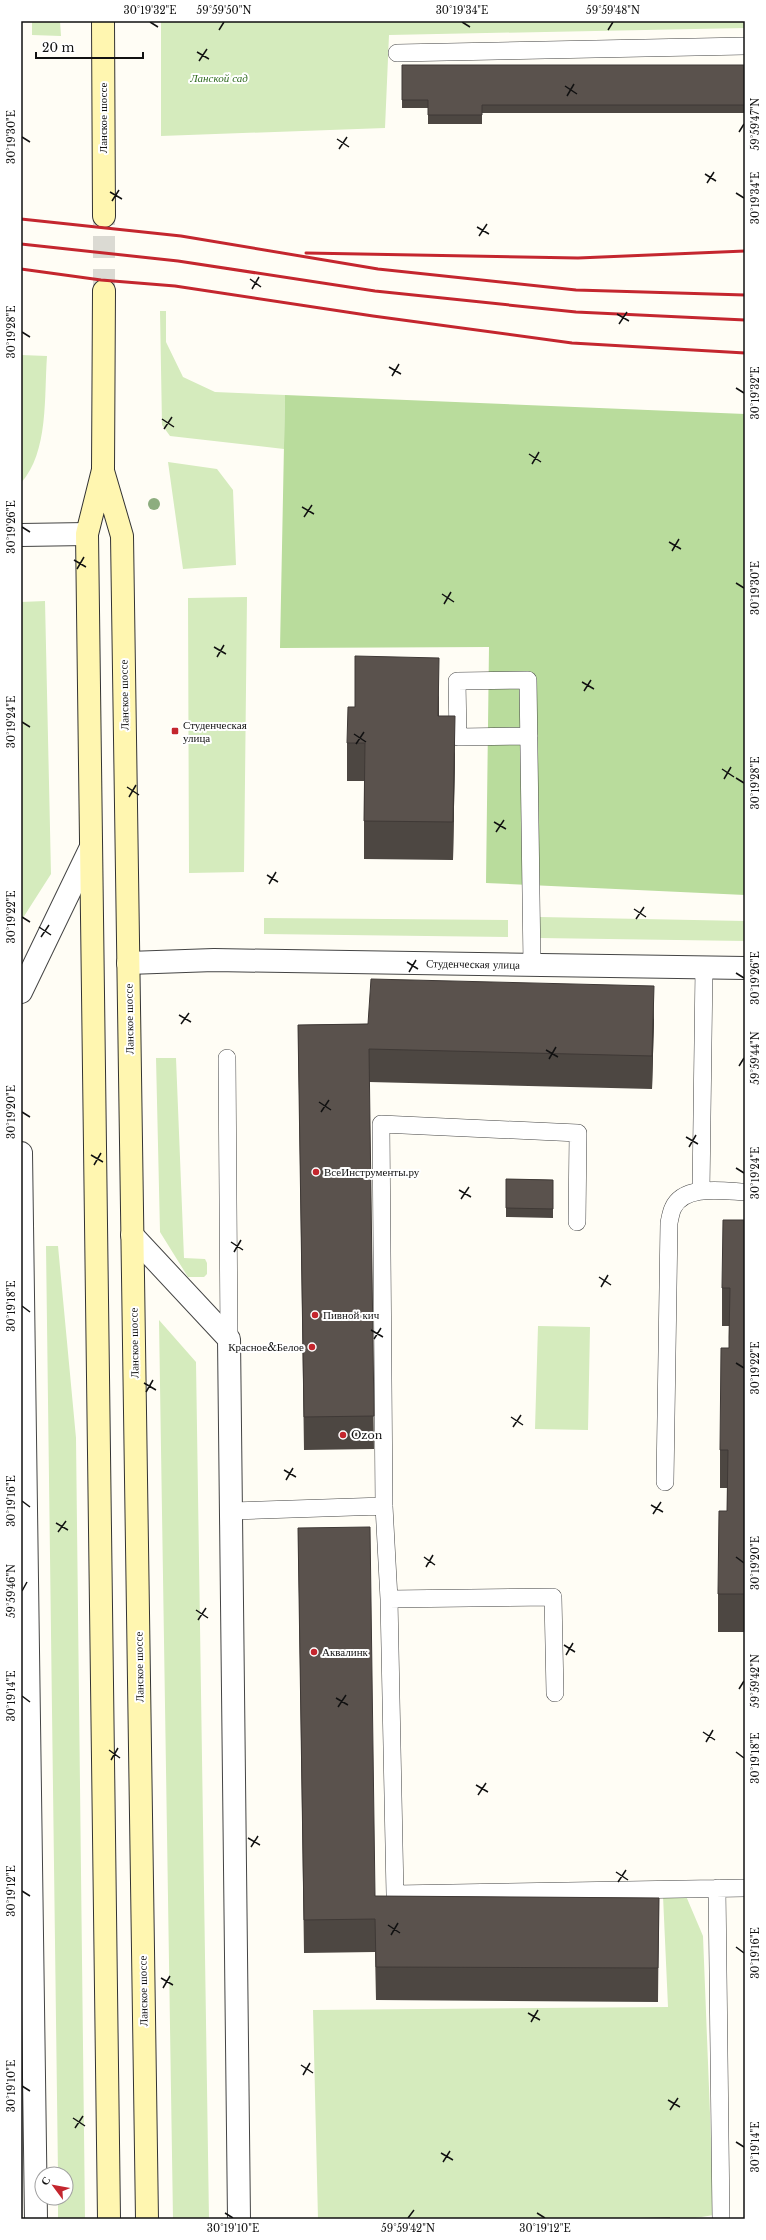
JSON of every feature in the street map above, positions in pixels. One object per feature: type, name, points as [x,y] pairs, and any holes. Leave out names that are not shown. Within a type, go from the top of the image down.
[{"type":"main road","name":"Ланское шоссе","points":[[103,21],[104,216]]},
{"type":"main road","name":"Ланское шоссе","points":[[104,291],[103,470],[87,534],[109,2219]]},
{"type":"main road","name":"Ланское шоссе","points":[[103,470],[122,536],[147,2219]]},
{"type":"street","points":[[21,535],[87,534]]},
{"type":"street","points":[[21,992],[91,847]]},
{"type":"street","name":"Студенческая улица","points":[[128,963],[214,960],[745,968]]},
{"type":"street","points":[[21,1153],[24,1511],[36,2219]]},
{"type":"street","points":[[132,1235],[229,1339],[239,2219]]},
{"type":"lane","points":[[397,53],[745,46]]},
{"type":"lane","points":[[529,736],[458,737],[457,681],[528,680],[529,736],[532,965]]},
{"type":"lane","points":[[701,1191],[704,968]]},
{"type":"lane","points":[[228,1058],[229,1339]]},
{"type":"lane","points":[[577,1222],[578,1133],[381,1124],[384,1506],[389,1599],[395,1894],[745,1888]]},
{"type":"lane","points":[[665,1482],[668,1223],[673,1207],[685,1195],[701,1191],[745,1192]]},
{"type":"lane","points":[[232,1511],[384,1506]]},
{"type":"lane","points":[[389,1599],[553,1597],[555,1693]]},
{"type":"lane","points":[[717,1888],[721,2219]]},
{"type":"green space","points":[[32,21],[60,21],[61,36],[32,35]]},
{"type":"green space","name":"Ланской сад","points":[[161,21],[745,21],[745,28],[389,35],[385,128],[161,136]]},
{"type":"green space","points":[[160,311],[166,311],[166,342],[183,377],[215,392],[285,395],[284,449],[170,436],[162,425]]},
{"type":"green space","points":[[21,355],[47,356],[45,406],[41,440],[30,470],[21,483]]},
{"type":"green space","points":[[285,395],[745,414],[745,895],[486,883],[489,647],[280,648]]},
{"type":"green space","points":[[168,462],[217,469],[233,490],[236,565],[183,569]]},
{"type":"green space","points":[[247,597],[244,872],[189,873],[188,598]]},
{"type":"green space","points":[[45,601],[51,874],[21,921],[21,602]]},
{"type":"green space","points":[[540,917],[745,921],[745,941],[540,938]]},
{"type":"green space","points":[[264,918],[508,920],[508,937],[264,934]]},
{"type":"green space","points":[[156,1058],[176,1058],[184,1258],[205,1259],[207,1263],[207,1274],[204,1277],[188,1277],[160,1232]]},
{"type":"green space","points":[[46,1246],[58,1246],[76,1438],[85,2219],[58,2219],[58,2206],[74,2206],[74,2166],[58,2166]]},
{"type":"green space","points":[[159,1320],[196,1362],[209,2219],[173,2219]]},
{"type":"green space","points":[[538,1326],[590,1327],[588,1430],[535,1429]]},
{"type":"green space","points":[[663,1896],[686,1896],[703,1936],[714,2215],[689,2219],[318,2219],[313,2010],[668,2007]]},
{"type":"building","points":[[402,65],[745,65],[745,105],[482,105],[482,115],[428,115],[428,100],[402,100]]},
{"type":"building","points":[[355,656],[439,658],[438,716],[455,716],[453,822],[364,821],[365,743],[347,743],[348,707],[355,707]]},
{"type":"building","points":[[371,979],[654,986],[652,1056],[369,1049],[374,1416],[304,1417],[298,1025],[368,1024]]},
{"type":"building","points":[[506,1179],[553,1180],[553,1209],[506,1208]]},
{"type":"building","points":[[723,1220],[745,1220],[745,1594],[718,1594],[719,1511],[727,1511],[728,1450],[720,1450],[721,1348],[729,1348],[730,1288],[722,1288]]},
{"type":"building","points":[[370,1527],[375,1896],[659,1898],[658,1968],[376,1967],[375,1919],[304,1920],[298,1528]]},
{"type":"building","points":[[670,2218],[670,2219],[610,2219]]},
{"type":"tunnel","points":[[104,216],[104,291]]},
{"type":"railway","points":[[21,219],[181,236],[378,269],[576,290],[745,295]]},
{"type":"railway","points":[[21,244],[178,261],[375,291],[576,312],[745,320]]},
{"type":"railway","points":[[306,253],[578,258],[745,251]]},
{"type":"railway","points":[[21,269],[101,280],[175,286],[373,316],[572,343],[745,353]]},
{"type":"place","name":"Студенческая улица","points":[[175,731]]},
{"type":"place","name":"ВсеИнструменты.ру","points":[[316,1172]]},
{"type":"place","name":"Пивной кич","points":[[315,1315]]},
{"type":"place","name":"Красное&Белое","points":[[312,1347]]},
{"type":"place","name":"Ozon","points":[[343,1435]]},
{"type":"place","name":"Аквалинк","points":[[314,1652]]}]
